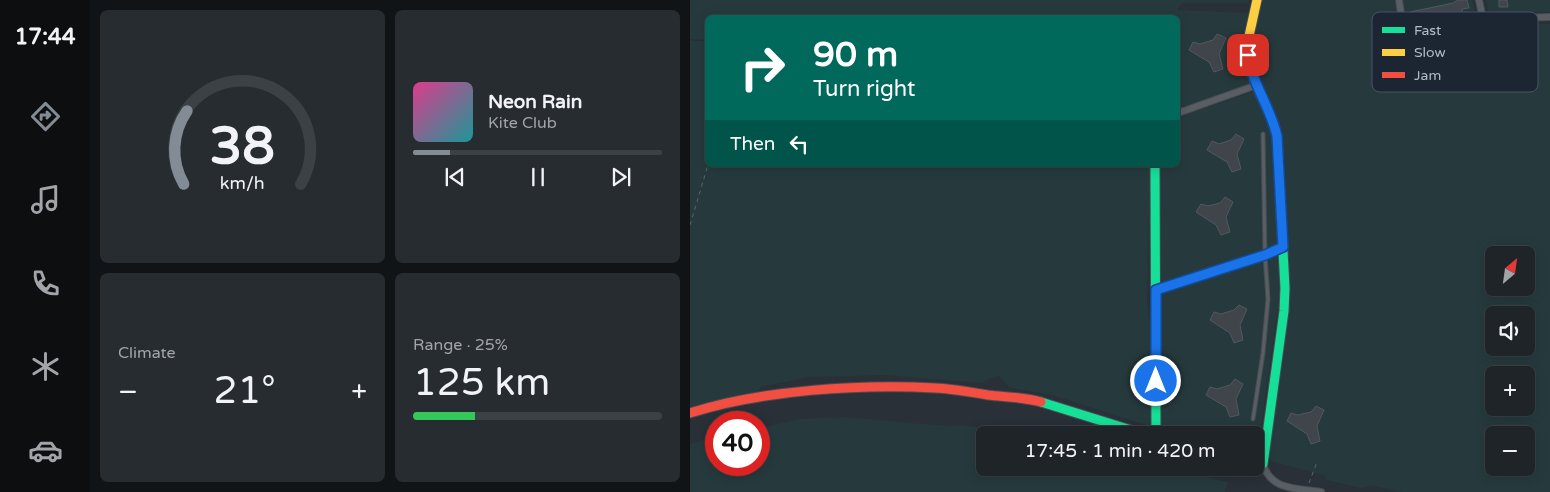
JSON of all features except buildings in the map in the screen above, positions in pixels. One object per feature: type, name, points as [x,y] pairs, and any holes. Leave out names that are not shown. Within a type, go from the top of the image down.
[{"type":"street","points":[[1257,0],[1252,16],[1248,55],[1252,74],[1277,136],[1284,305],[1264,432]]},
{"type":"street","points":[[1180,112],[1257,85]]},
{"type":"street","points":[[1155,167],[1156,426]]},
{"type":"street","points":[[690,413],[712,406],[770,396],[890,386],[937,388],[1038,402],[1117,426]]},
{"type":"street","points":[[1264,470],[1275,483],[1281,486],[1321,492]]},
{"type":"lane","points":[[1253,419],[1263,353],[1268,299],[1265,255],[1263,134]]},
{"type":"lane","points":[[1156,290],[1265,255],[1283,247]]},
{"type":"path","points":[[690,225],[707,167]]},
{"type":"path","points":[[1300,488],[1309,484],[1316,462]]},
{"type":"green space","points":[[690,0],[1249,0],[1248,3],[1182,3],[1177,10],[1248,13],[1243,59],[1252,84],[1180,108],[1180,15],[705,15],[705,40],[690,39]]},
{"type":"green space","points":[[1261,0],[1395,0],[1397,12],[1372,12],[1372,92],[1538,92],[1538,24],[1550,24],[1550,492],[1403,492],[1373,486],[1360,488],[1327,480],[1324,475],[1270,461],[1289,293],[1285,160],[1280,130],[1259,85],[1252,59],[1252,45]]},
{"type":"green space","points":[[1403,0],[1472,0],[1474,12],[1405,12]]},
{"type":"green space","points":[[1486,0],[1550,0],[1550,12],[1488,12]]},
{"type":"green space","points":[[690,41],[705,41],[705,167],[1150,167],[1147,304],[1154,348],[1149,365],[1153,424],[1149,426],[1055,396],[1008,387],[999,376],[982,383],[886,375],[809,377],[760,387],[752,395],[690,409]]},
{"type":"green space","points":[[1255,91],[1274,138],[1280,293],[1261,426],[1161,426],[1160,167],[1180,167],[1180,116]]},
{"type":"green space","points":[[846,417],[976,427],[976,476],[1204,476],[1228,482],[1225,492],[690,492],[690,444],[705,439],[705,476],[770,476],[770,426],[800,419]]},
{"type":"traffic: fast","points":[[1155,167],[1156,426]]},
{"type":"traffic: fast","points":[[1264,457],[1284,311],[1285,288],[1282,232]]},
{"type":"traffic: fast","points":[[1041,402],[1118,426]]},
{"type":"traffic: slow","points":[[1257,0],[1249,36],[1249,63],[1277,136],[1282,232]]},
{"type":"traffic: jam","points":[[690,413],[718,405],[779,394],[811,390],[875,387],[942,388],[1041,402]]},
{"type":"route","points":[[1156,381],[1156,290],[1265,255],[1283,247],[1277,136],[1252,74],[1248,55]]}]
